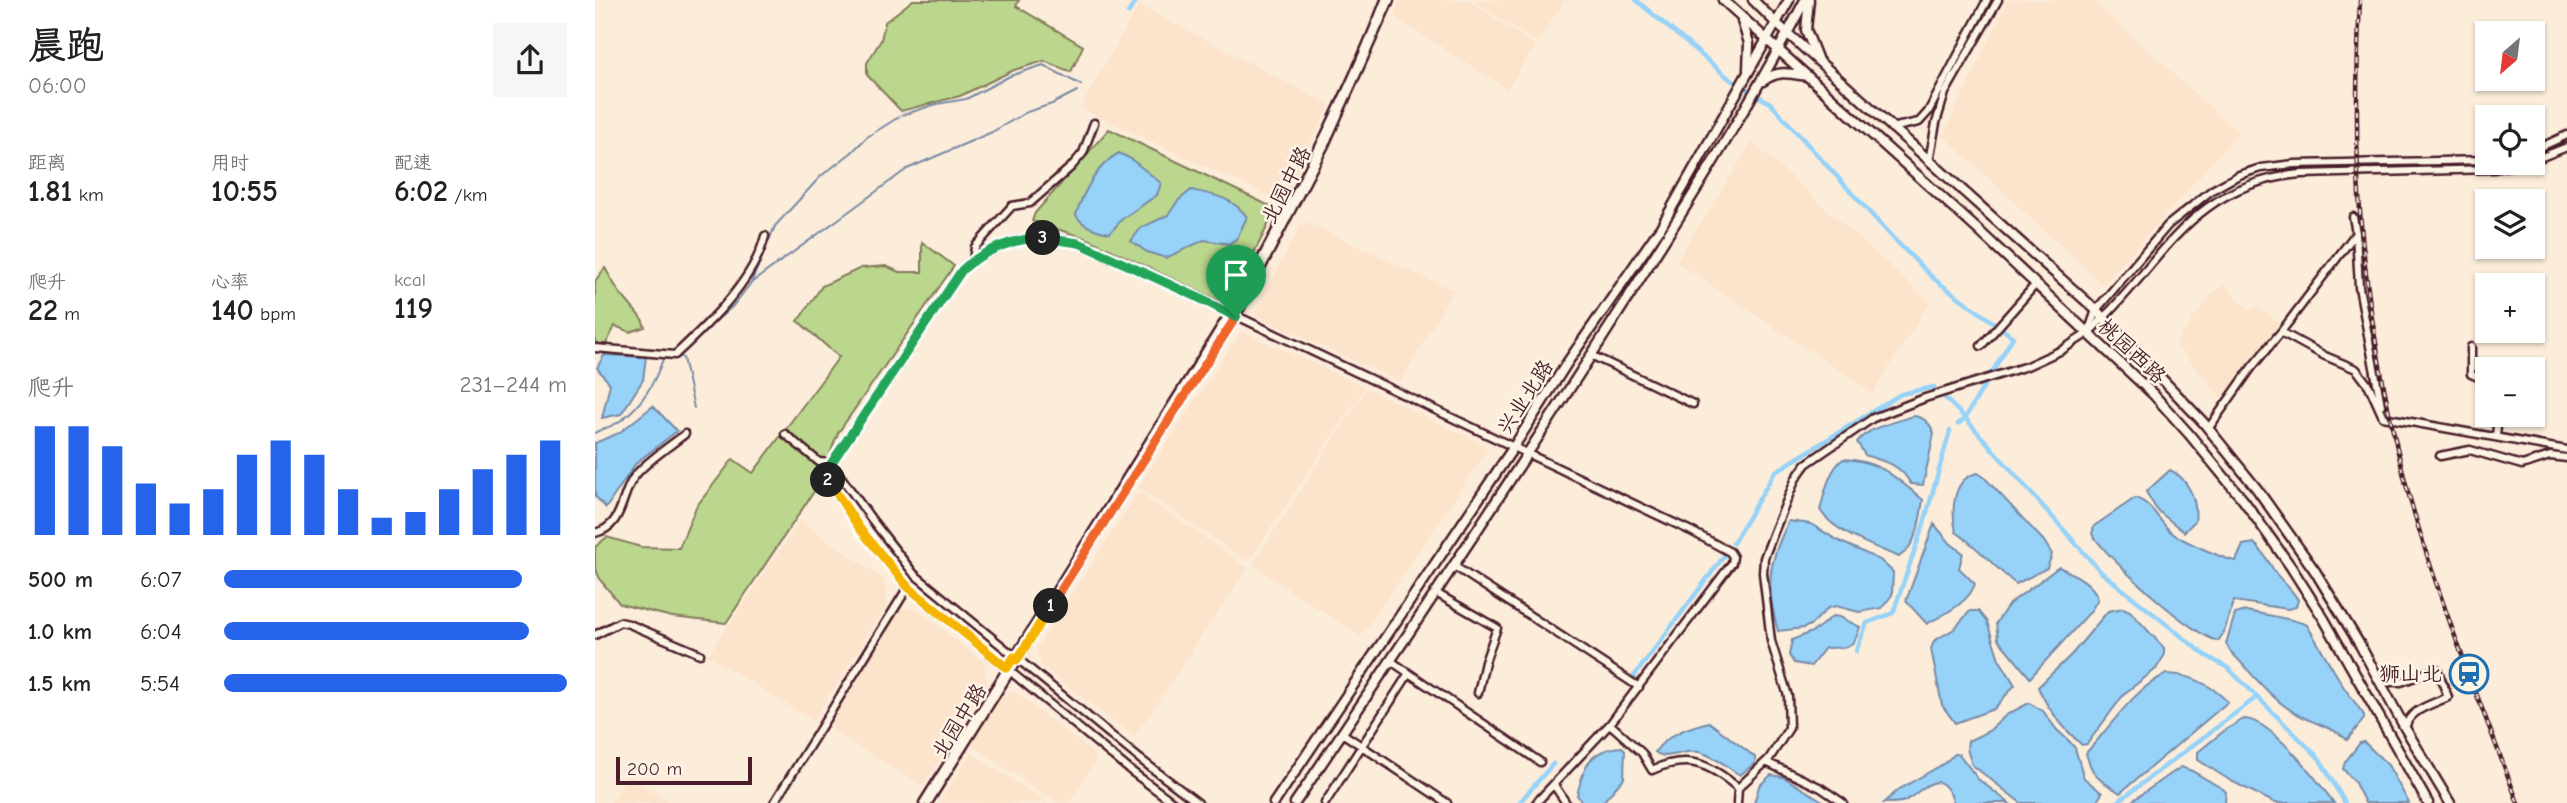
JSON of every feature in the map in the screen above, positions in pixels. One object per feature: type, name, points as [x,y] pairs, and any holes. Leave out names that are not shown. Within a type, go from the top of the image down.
[{"type":"main road","name":"桃园西路","points":[[1723,0],[2036,284],[2153,394],[2197,443],[2266,530],[2324,619],[2428,803]]},
{"type":"main road","name":"桃园西路","points":[[1753,0],[1891,128],[2096,310],[2209,429],[2297,544],[2347,624],[2450,803]]},
{"type":"main road","name":"兴业北路","points":[[1274,803],[1513,448],[1567,363],[1661,227],[1789,0]]},
{"type":"main road","points":[[1807,0],[1807,30],[1818,61]]},
{"type":"main road","name":"兴业北路","points":[[1295,803],[1454,566],[1663,243],[1807,0]]},
{"type":"main road","points":[[1739,15],[1749,43],[1747,76]]},
{"type":"main road","points":[[1760,82],[1773,74],[1786,72],[1806,76]]},
{"type":"street","name":"北园中路","points":[[923,803],[1233,315],[1325,145],[1387,0]]},
{"type":"street","points":[[1891,128],[1919,122],[1927,113],[1987,0]]},
{"type":"street","points":[[1929,161],[1935,122],[1945,93],[1998,0]]},
{"type":"street","points":[[973,260],[975,247],[1012,206],[1030,203],[1071,167],[1083,153],[1094,123]]},
{"type":"street","points":[[2545,145],[2567,135]]},
{"type":"street","points":[[2545,156],[2567,147]]},
{"type":"street","points":[[2088,333],[2096,310],[2168,225],[2212,190],[2239,175],[2261,167],[2294,164],[2475,160]]},
{"type":"street","points":[[1737,803],[1738,788],[1766,762],[1789,729],[1789,696],[1770,641],[1763,573],[1764,558],[1796,478],[1806,464],[1873,418],[1925,398],[2027,366],[2062,350],[2088,333],[2104,318],[2177,233],[2204,208],[2252,183],[2276,176],[2475,170]]},
{"type":"street","points":[[2353,217],[2359,287],[2383,417]]},
{"type":"street","points":[[2168,225],[2177,233]]},
{"type":"street","points":[[2209,429],[2252,367],[2355,233]]},
{"type":"street","points":[[595,348],[675,355],[727,302],[755,263],[765,236]]},
{"type":"street","points":[[1174,803],[908,587],[860,529],[824,474],[953,282],[973,260],[1019,240],[1058,239],[1079,243],[1691,531],[1730,552],[1733,557],[1732,564],[1639,687],[1610,724],[1536,803]]},
{"type":"street","points":[[1981,346],[2036,284]]},
{"type":"street","points":[[2281,332],[2356,369],[2369,386],[2383,417]]},
{"type":"street","points":[[2471,347],[2471,374],[2475,376]]},
{"type":"street","points":[[1591,355],[1693,404]]},
{"type":"street","points":[[2383,417],[2567,450]]},
{"type":"street","points":[[2495,437],[2496,427]]},
{"type":"street","points":[[595,533],[602,532],[618,516],[635,475],[685,434]]},
{"type":"street","points":[[785,434],[819,462],[831,463],[915,575],[1140,760],[1198,803]]},
{"type":"street","points":[[2440,456],[2470,450],[2522,465],[2550,456],[2567,458]]},
{"type":"street","points":[[1454,566],[1639,687]]},
{"type":"street","points":[[774,803],[908,587]]},
{"type":"street","points":[[1436,593],[1497,628],[1478,693]]},
{"type":"street","points":[[595,635],[620,622],[700,654]]},
{"type":"street","points":[[1391,661],[1540,762]]},
{"type":"street","points":[[2380,682],[2401,682],[2437,669],[2448,697],[2416,711],[2408,719],[2405,728]]},
{"type":"street","name":"北园中路","points":[[928,803],[1008,670]]},
{"type":"street","points":[[1325,803],[1409,673]]},
{"type":"street","points":[[1610,724],[1642,753],[1652,770],[1671,762],[1697,762],[1723,775],[1738,788]]},
{"type":"street","points":[[1342,733],[1447,803]]},
{"type":"street","points":[[1766,762],[1821,788],[1843,803]]},
{"type":"street","points":[[1553,785],[1561,801]]},
{"type":"shaded area","points":[[1399,0],[1468,0],[1536,46],[1507,89],[1395,17]]},
{"type":"shaded area","points":[[1472,0],[1565,0],[1537,43]]},
{"type":"shaded area","points":[[2008,0],[2093,0],[2238,133],[2103,285],[1943,136]]},
{"type":"shaded area","points":[[1139,5],[1330,105],[1282,202],[1080,108]]},
{"type":"shaded area","points":[[1752,142],[1930,302],[1873,393],[1676,262]]},
{"type":"shaded area","points":[[1303,221],[1453,290],[1401,382],[1254,315]]},
{"type":"shaded area","points":[[2223,283],[2250,311],[2257,307],[2280,323],[2222,398],[2175,344],[2208,298]]},
{"type":"shaded area","points":[[1241,331],[1365,387],[1248,562],[1138,487]]},
{"type":"shaded area","points":[[1367,388],[1489,448],[1361,637],[1252,565]]},
{"type":"shaded area","points":[[1138,492],[1248,568],[1134,737],[1042,667],[1037,648]]},
{"type":"shaded area","points":[[800,521],[884,579],[887,605],[813,721],[708,655]]},
{"type":"shaded area","points":[[901,608],[917,609],[984,662],[987,684],[923,786],[826,727]]},
{"type":"shaded area","points":[[1014,691],[1098,757],[1069,803],[1058,803],[971,745],[999,698]]},
{"type":"shaded area","points":[[971,753],[1048,803],[939,803]]},
{"type":"shaded area","points":[[628,775],[671,803],[611,803]]},
{"type":"green space","points":[[913,0],[1019,0],[1016,6],[1083,46],[1071,72],[1044,61],[1014,70],[960,96],[901,111],[867,75],[867,63],[881,40],[885,22]]},
{"type":"green space","points":[[1109,129],[1276,209],[1228,305],[1088,239],[1032,221],[1035,213]]},
{"type":"green space","points":[[922,242],[954,266],[838,433],[817,487],[726,623],[672,617],[620,604],[601,581],[595,568],[595,547],[607,537],[641,547],[679,548],[696,507],[733,459],[753,473],[839,357],[798,321],[822,286],[861,268],[886,266],[899,272],[922,272]]},
{"type":"green space","points":[[605,268],[645,327],[630,332],[615,326],[605,346],[595,342],[595,281]]},
{"type":"water","points":[[1119,153],[1161,183],[1157,195],[1122,219],[1110,233],[1086,225],[1076,215],[1092,180],[1111,158]]},
{"type":"water","points":[[1191,190],[1222,198],[1241,210],[1247,217],[1237,238],[1229,244],[1204,240],[1166,258],[1147,252],[1131,241],[1141,228],[1168,215],[1178,201]]},
{"type":"water","points":[[604,355],[646,357],[643,380],[621,414],[602,418],[610,384],[597,368]]},
{"type":"water","points":[[653,406],[677,431],[636,463],[606,508],[595,496],[595,443],[619,433]]},
{"type":"water","points":[[1913,416],[1927,422],[1934,434],[1923,485],[1911,484],[1897,468],[1865,455],[1857,442],[1868,432]]},
{"type":"water","points":[[1843,459],[1878,467],[1923,500],[1914,539],[1899,557],[1844,532],[1820,510],[1830,476]]},
{"type":"water","points":[[2170,470],[2187,484],[2195,506],[2195,521],[2184,532],[2157,510],[2146,492]]},
{"type":"water","points":[[1978,473],[2044,541],[2052,554],[2047,568],[2016,584],[1956,532],[1955,496],[1963,481]]},
{"type":"water","points":[[2135,498],[2150,508],[2175,535],[2223,557],[2236,561],[2243,545],[2254,543],[2296,596],[2296,607],[2288,609],[2234,601],[2224,632],[2218,641],[2189,625],[2132,577],[2092,534],[2094,526]]},
{"type":"water","points":[[1789,521],[1811,524],[1837,540],[1880,560],[1893,572],[1892,595],[1882,608],[1859,612],[1836,606],[1828,608],[1804,628],[1778,631],[1771,601],[1771,574],[1777,549]]},
{"type":"water","points":[[1934,524],[1950,543],[1963,553],[1959,568],[1975,584],[1961,603],[1927,624],[1906,601]]},
{"type":"water","points":[[2059,567],[2087,583],[2098,599],[2090,612],[2030,678],[1998,639],[1996,623],[2009,604]]},
{"type":"water","points":[[2123,608],[2130,611],[2164,648],[2164,656],[2156,669],[2125,693],[2087,744],[2082,745],[2057,718],[2038,687],[2072,654],[2108,611]]},
{"type":"water","points":[[1970,611],[1978,611],[1987,622],[1999,659],[2015,685],[1994,709],[1955,723],[1942,705],[1931,649],[1934,641],[1954,629]]},
{"type":"water","points":[[2246,611],[2307,625],[2343,686],[2364,715],[2364,719],[2347,740],[2342,735],[2296,714],[2281,703],[2230,651],[2226,644],[2235,614]]},
{"type":"water","points":[[1833,616],[1860,627],[1852,644],[1825,648],[1811,666],[1794,663],[1789,655],[1792,640],[1814,631]]},
{"type":"water","points":[[2166,674],[2200,681],[2228,702],[2120,793],[2098,778],[2086,753],[2132,699]]},
{"type":"water","points":[[2029,703],[2043,711],[2075,748],[2084,778],[2102,793],[2096,803],[2021,803],[1972,765],[1967,749],[1968,741],[1989,731],[2006,715]]},
{"type":"water","points":[[2244,719],[2267,729],[2280,740],[2306,767],[2334,803],[2275,803],[2231,781],[2198,760],[2198,752],[2225,730]]},
{"type":"water","points":[[1709,722],[1755,757],[1755,763],[1740,775],[1716,759],[1699,752],[1665,756],[1655,752],[1672,736]]},
{"type":"water","points":[[2364,742],[2388,765],[2409,803],[2365,803],[2354,781],[2343,769],[2345,762],[2360,743]]},
{"type":"water","points":[[1622,747],[1625,750],[1624,778],[1602,803],[1582,803],[1577,795],[1582,776],[1590,761],[1602,751]]},
{"type":"water","points":[[1959,754],[1978,779],[2009,803],[1954,803],[1949,791],[1938,782],[1926,786],[1905,801],[1884,803],[1898,790]]},
{"type":"water","points":[[2181,767],[2223,789],[2226,792],[2225,803],[2129,803]]},
{"type":"water","points":[[1771,775],[1783,777],[1826,803],[1754,803],[1759,786]]},
{"type":"waterway","points":[[1128,13],[1137,0]]},
{"type":"waterway","points":[[1636,0],[1731,80],[1770,103],[1934,279],[2013,337],[1965,418],[2101,572],[2205,655],[2228,668],[2319,758],[2345,803]]},
{"type":"waterway","points":[[751,283],[775,226],[821,176],[867,137],[902,115],[937,104],[966,99],[1010,76],[1043,65],[1081,85]]},
{"type":"waterway","points":[[698,337],[733,306],[751,283],[907,169],[1077,91]]},
{"type":"waterway","points":[[686,349],[680,356],[683,358],[694,408]]},
{"type":"waterway","points":[[595,433],[617,423],[635,408],[656,377],[663,359],[668,358]]},
{"type":"waterway","points":[[1733,543],[1775,472],[1901,394],[1934,387]]},
{"type":"waterway","points":[[1943,396],[1965,418],[1958,424]]},
{"type":"waterway","points":[[1856,651],[1867,623],[1893,613],[1924,523],[1950,431]]},
{"type":"waterway","points":[[1632,679],[1724,556]]},
{"type":"waterway","points":[[2116,803],[2257,697]]},
{"type":"waterway","points":[[1519,803],[1553,764]]},
{"type":"railway","points":[[2360,0],[2357,88],[2360,213],[2368,293],[2381,373],[2418,528],[2459,647],[2518,803]]},
{"type":"place","name":"狮山北","points":[[2469,674]]},
{"type":"route","points":[[1039,238],[1079,243],[1236,317],[1017,660],[1014,657],[1007,668],[908,587],[860,529],[824,474],[962,270],[973,260],[1003,245],[1039,238]]}]
